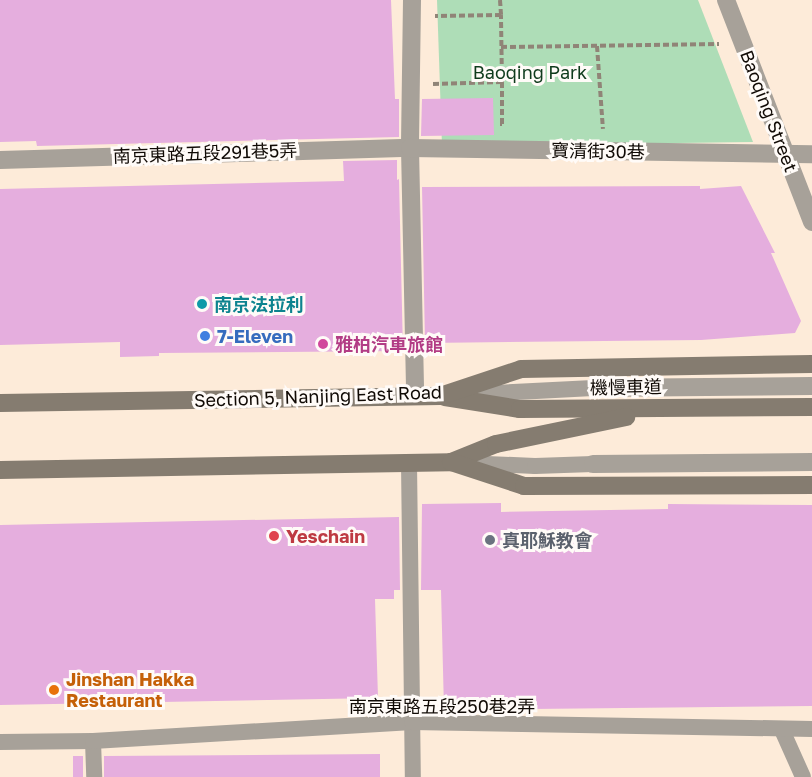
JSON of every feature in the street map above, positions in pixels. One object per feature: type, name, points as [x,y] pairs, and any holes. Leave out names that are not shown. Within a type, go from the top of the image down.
[{"type":"main road","name":"Section 5, Nanjing East Road","points":[[0,403],[440,396],[521,369],[812,364]]},
{"type":"main road","points":[[440,396],[520,409],[812,407]]},
{"type":"main road","points":[[451,462],[496,444],[634,415],[812,414]]},
{"type":"main road","points":[[0,470],[451,462],[524,486],[812,485]]},
{"type":"street","name":"Baoqing Street","points":[[726,0],[812,222]]},
{"type":"street","points":[[412,8],[410,148],[414,396]]},
{"type":"street","name":"寶清街30巷","points":[[410,148],[812,154]]},
{"type":"street","name":"南京東路五段291巷5弄","points":[[0,160],[410,148]]},
{"type":"street","name":"機慢車道","points":[[593,388],[812,386]]},
{"type":"street","points":[[593,464],[812,462]]},
{"type":"lane","name":"機慢車道","points":[[440,396],[593,388]]},
{"type":"lane","points":[[451,462],[535,466],[593,464]]},
{"type":"lane","points":[[409,463],[413,777]]},
{"type":"lane","name":"南京東路五段250巷2弄","points":[[0,742],[93,741],[412,722],[812,729]]},
{"type":"lane","points":[[782,730],[803,777]]},
{"type":"lane","points":[[93,741],[94,777]]},
{"type":"path","points":[[491,124],[502,124],[500,0]]},
{"type":"path","points":[[412,8],[501,15]]},
{"type":"path","points":[[501,47],[722,44]]},
{"type":"path","points":[[597,46],[604,151]]},
{"type":"path","points":[[411,84],[502,82]]},
{"type":"green space","name":"Baoqing Park","points":[[437,0],[698,0],[753,142],[442,146]]},
{"type":"building","points":[[0,0],[391,0],[395,99],[399,99],[399,137],[37,146],[36,141],[0,142]]},
{"type":"building","points":[[493,98],[494,135],[421,136],[422,99]]},
{"type":"building","points":[[397,160],[403,351],[159,353],[159,356],[120,357],[120,342],[0,345],[0,189],[344,181],[343,161]]},
{"type":"building","points":[[700,186],[700,189],[741,186],[775,253],[771,253],[801,321],[795,333],[701,340],[425,343],[422,187]]},
{"type":"building","points":[[501,503],[501,512],[668,509],[668,504],[812,505],[812,706],[444,710],[441,590],[421,590],[422,504]]},
{"type":"building","points":[[399,517],[400,590],[394,590],[394,599],[375,599],[378,698],[0,705],[0,525]]},
{"type":"building","points":[[380,754],[380,777],[104,777],[104,756]]},
{"type":"building","points":[[73,756],[83,756],[83,777],[73,777]]},
{"type":"place","name":"南京法拉利","points":[[202,304]]},
{"type":"place","name":"7-Eleven","points":[[205,336]]},
{"type":"place","name":"雅柏汽車旅館","points":[[323,344]]},
{"type":"place","name":"Yeschain","points":[[274,536]]},
{"type":"place","name":"真耶穌教會","points":[[490,540]]},
{"type":"place","name":"Jinshan Hakka Restaurant","points":[[54,690]]}]
